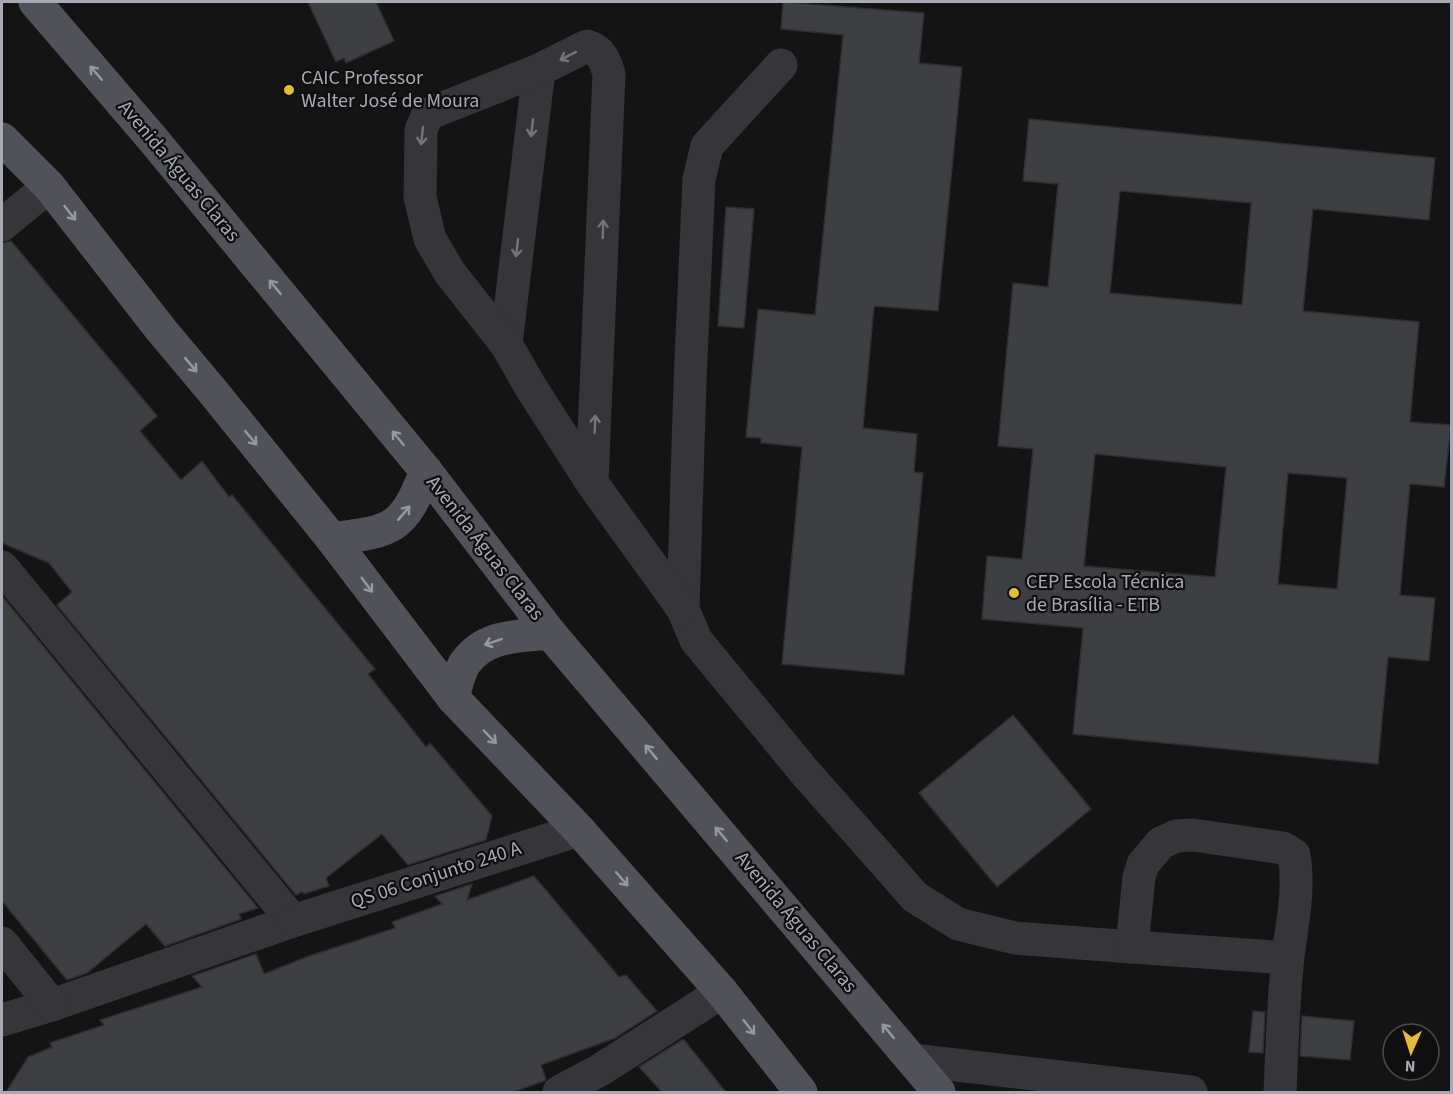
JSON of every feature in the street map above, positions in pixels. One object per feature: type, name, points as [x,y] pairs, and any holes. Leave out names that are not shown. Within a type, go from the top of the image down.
[{"type":"main road","name":"Avenida Águas Claras","points":[[35,2],[159,146],[426,471],[550,633],[939,1092]]},
{"type":"main road","points":[[2,139],[49,186],[162,332],[332,539],[453,698],[579,830],[722,992],[801,1092]]},
{"type":"main road","points":[[332,539],[373,533],[398,521],[409,510],[426,471]]},
{"type":"main road","points":[[453,698],[464,664],[481,647],[494,640],[550,633]]},
{"type":"street","points":[[592,483],[609,74],[601,54],[596,49],[587,46],[539,70],[428,114],[421,130],[420,198],[430,239],[450,273],[506,344],[592,483],[683,609],[696,640],[803,770],[915,897],[958,924],[1015,938],[1288,958]]},
{"type":"street","points":[[683,609],[699,180],[707,146],[781,65]]},
{"type":"street","points":[[506,344],[539,70]]},
{"type":"street","points":[[2,225],[49,186]]},
{"type":"street","points":[[2,567],[293,921]]},
{"type":"street","name":"QS 06 Conjunto 240 A","points":[[2,1020],[52,1005],[293,921],[579,830]]},
{"type":"street","points":[[1132,947],[1143,864],[1161,843],[1176,836],[1193,835],[1282,848],[1294,855],[1296,907],[1288,958],[1280,1092]]},
{"type":"street","points":[[2,944],[52,1005]]},
{"type":"street","points":[[559,1092],[600,1070],[722,992]]},
{"type":"street","points":[[912,1060],[1191,1092]]},
{"type":"building","points":[[308,2],[376,2],[394,41],[346,63],[344,58],[336,62]]},
{"type":"building","points":[[783,2],[924,13],[919,63],[962,67],[938,311],[874,306],[863,428],[917,434],[914,472],[923,473],[904,675],[782,664],[802,447],[761,443],[761,438],[746,437],[758,309],[815,315],[843,35],[781,29]]},
{"type":"building","points":[[1029,119],[1435,158],[1429,220],[1313,209],[1303,311],[1419,322],[1410,422],[1451,425],[1444,487],[1410,484],[1400,595],[1435,598],[1429,661],[1388,657],[1378,764],[1073,734],[1083,628],[982,619],[987,556],[1022,559],[1033,449],[998,446],[1013,283],[1048,287],[1058,184],[1023,181]],"holes":[[[1120,191],[1251,203],[1242,305],[1110,293]],[[1095,454],[1226,467],[1215,577],[1084,566]],[[1288,473],[1347,478],[1337,589],[1278,584]]]},
{"type":"building","points":[[726,207],[754,209],[744,328],[718,326]]},
{"type":"building","points":[[11,241],[157,416],[140,431],[181,480],[202,461],[229,497],[232,495],[375,669],[368,674],[426,747],[430,743],[492,816],[486,840],[408,865],[382,834],[326,878],[329,886],[296,895],[57,605],[72,592],[49,563],[2,543],[2,243]]},
{"type":"building","points":[[2,596],[258,908],[239,914],[241,919],[165,946],[146,924],[87,973],[67,980],[2,901]]},
{"type":"building","points":[[1013,715],[1091,809],[997,887],[919,793]]},
{"type":"building","points":[[534,876],[619,977],[626,975],[657,1011],[615,1038],[541,1065],[546,1079],[544,1081],[513,1092],[6,1092],[28,1057],[52,1047],[50,1043],[104,1025],[100,1020],[202,987],[192,976],[256,954],[264,974],[309,956],[395,928],[392,922],[442,904],[435,896],[472,884],[467,900]]},
{"type":"building","points":[[1253,1011],[1265,1012],[1263,1053],[1249,1052]]},
{"type":"building","points":[[1302,1016],[1354,1021],[1350,1060],[1300,1056]]},
{"type":"building","points":[[682,1040],[726,1092],[662,1092],[639,1067]]},
{"type":"place","name":"CAIC Professor Walter José de Moura","points":[[289,90]]},
{"type":"place","name":"CEP Escola Técnica de Brasília - ETB","points":[[1014,593]]}]
